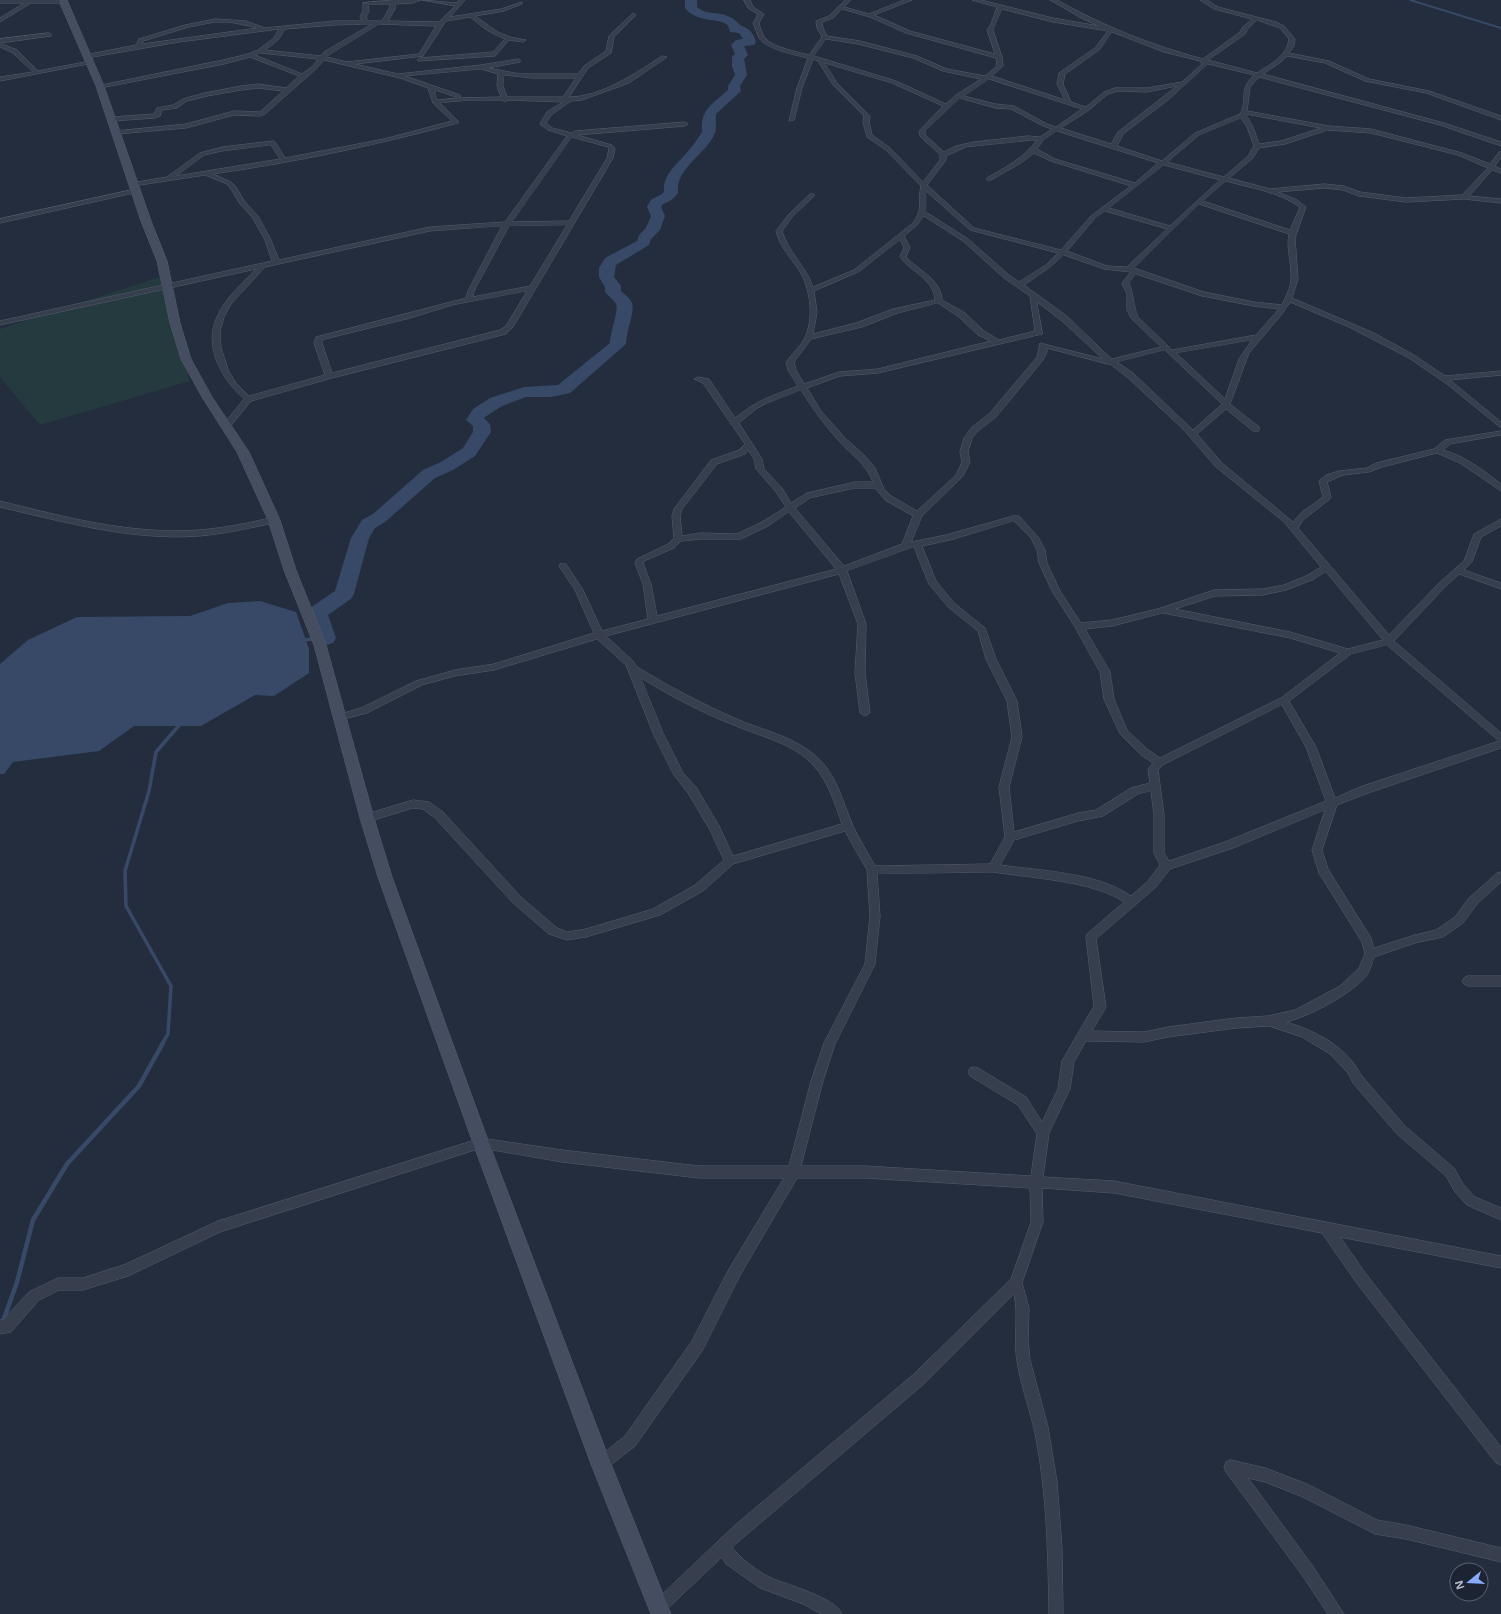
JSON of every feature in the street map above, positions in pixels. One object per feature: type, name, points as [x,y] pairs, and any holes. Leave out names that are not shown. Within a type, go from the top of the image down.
[{"type":"street","points":[[0,1],[63,0],[100,86],[134,188],[162,261],[175,323],[186,359],[206,397],[251,467],[274,520],[290,570],[320,645],[367,818],[387,884],[481,1143],[657,1612],[745,1526],[919,1379],[1016,1283],[1037,1222],[1036,1181],[1043,1133],[1064,1089],[1068,1062],[1100,1007],[1091,937],[1152,884],[1166,866],[1229,846],[1364,790],[1501,744]]},
{"type":"street","points":[[366,23],[363,17],[366,11],[365,4],[393,2],[405,3],[418,0]]},
{"type":"street","points":[[425,0],[461,2]]},
{"type":"street","points":[[747,0],[751,8],[761,14],[756,23],[762,38],[768,43],[790,52],[812,56],[894,82],[947,106]]},
{"type":"street","points":[[826,37],[820,28],[819,21],[830,17],[848,0]]},
{"type":"street","points":[[891,0],[903,3]]},
{"type":"street","points":[[870,15],[909,0]]},
{"type":"street","points":[[974,0],[1082,26],[1108,29],[1155,47],[1204,62],[1442,124],[1501,144]]},
{"type":"street","points":[[1053,0],[1068,7],[1085,18],[1103,24],[1108,29]]},
{"type":"street","points":[[1203,0],[1216,8],[1256,18],[1282,27],[1292,39],[1292,46],[1286,54],[1256,75],[1247,85],[1244,113],[1257,146],[1251,157],[1198,202],[1171,228],[1132,270],[1125,283],[1130,294],[1132,310],[1135,318],[1234,412],[1256,429]]},
{"type":"street","points":[[0,20],[32,1]]},
{"type":"street","points":[[384,23],[392,9],[393,2]]},
{"type":"street","points":[[417,73],[420,57],[442,22],[461,2]]},
{"type":"street","points":[[0,78],[36,72],[140,47],[264,28],[366,23],[442,22],[502,10],[520,3]]},
{"type":"street","points":[[840,7],[870,15],[908,32],[1000,57]]},
{"type":"street","points":[[943,156],[922,135],[922,130],[958,96],[988,78],[1000,66],[1000,57],[990,30],[994,24],[1000,7]]},
{"type":"street","points":[[226,426],[248,399],[329,376],[497,335],[508,327],[610,158],[612,149],[606,144],[550,130],[543,124],[543,121],[567,100],[580,76],[591,62],[607,54],[612,41],[611,37],[622,28],[633,15]]},
{"type":"street","points":[[473,17],[494,34],[523,40]]},
{"type":"street","points":[[1113,147],[1120,133],[1166,99],[1204,62],[1243,33],[1244,29],[1256,18]]},
{"type":"street","points":[[140,47],[139,43],[141,40],[202,21],[238,21],[264,28]]},
{"type":"street","points":[[114,125],[186,126],[234,113],[260,114],[272,105],[286,90],[315,67],[326,52],[366,31],[377,23]]},
{"type":"street","points":[[100,86],[224,62],[250,55],[260,51],[276,39],[283,28]]},
{"type":"street","points":[[1068,103],[1068,99],[1060,87],[1060,78],[1062,73],[1097,49],[1108,29]]},
{"type":"street","points":[[0,41],[48,35]]},
{"type":"street","points":[[791,120],[797,96],[812,56],[818,42],[826,37],[858,42],[915,57],[945,70],[988,78],[1087,109]]},
{"type":"street","points":[[346,64],[420,57],[495,54],[508,38]]},
{"type":"street","points":[[0,45],[11,49],[28,62],[36,72]]},
{"type":"street","points":[[260,51],[323,58],[394,75],[454,96],[505,100],[580,99],[627,82],[664,57]]},
{"type":"street","points":[[1286,54],[1327,62],[1367,80],[1427,92],[1501,118]]},
{"type":"street","points":[[250,55],[303,76]]},
{"type":"street","points":[[820,59],[835,84],[867,116],[866,122],[869,136],[888,149],[909,172],[972,229],[1009,240],[1063,252],[1106,268],[1132,270],[1202,294],[1242,302],[1284,307]]},
{"type":"street","points":[[394,75],[481,67],[518,61]]},
{"type":"street","points":[[481,67],[501,74],[538,78],[580,76]]},
{"type":"street","points":[[501,74],[500,86],[505,100]]},
{"type":"street","points":[[989,179],[1019,162],[1034,150],[1041,139],[1087,109],[1100,96],[1112,91],[1124,89],[1147,90],[1184,82]]},
{"type":"street","points":[[114,125],[158,115],[159,109],[175,107],[189,98],[258,86],[286,90]]},
{"type":"street","points":[[0,221],[134,188],[168,178],[284,160],[384,141],[456,122],[435,102],[431,87]]},
{"type":"street","points":[[958,96],[995,106],[1012,107],[1045,125],[1164,163],[1270,191],[1295,201],[1303,208],[1292,233],[1291,243],[1294,282],[1289,299],[1246,353],[1238,369],[1226,403],[1208,422],[1192,434]]},
{"type":"street","points":[[435,102],[470,98]]},
{"type":"street","points":[[1019,286],[1036,275],[1063,252],[1093,217],[1164,163],[1198,134],[1244,113],[1329,128],[1371,131],[1460,154],[1501,171]]},
{"type":"street","points":[[568,135],[685,124]]},
{"type":"street","points":[[1257,146],[1290,140],[1306,133],[1329,128]]},
{"type":"street","points":[[469,299],[471,291],[507,224],[568,135]]},
{"type":"street","points":[[811,290],[856,271],[915,224],[923,213],[922,194],[924,185],[943,160],[943,156],[950,151],[972,143],[1008,141],[1030,137],[1041,139]]},
{"type":"street","points":[[168,178],[196,158],[222,149],[273,143],[284,160]]},
{"type":"street","points":[[1034,150],[1053,160],[1136,185]]},
{"type":"street","points":[[1464,197],[1487,173],[1501,152]]},
{"type":"street","points":[[205,173],[232,185],[242,203],[255,216],[268,240],[276,262]]},
{"type":"street","points":[[1270,191],[1324,186],[1344,188],[1359,194],[1406,200],[1464,197],[1501,201]]},
{"type":"street","points":[[812,195],[791,215],[779,231],[781,242],[803,271],[811,290],[814,316],[808,338],[790,362],[792,370],[818,412],[842,440],[862,458],[872,470],[880,490],[888,498],[918,515]]},
{"type":"street","points":[[1198,202],[1292,233]]},
{"type":"street","points":[[1105,209],[1171,228]]},
{"type":"street","points":[[923,213],[961,237],[989,260],[1011,281],[1065,319],[1100,353],[1141,385],[1192,434],[1219,465],[1287,520],[1389,641],[1501,738]]},
{"type":"street","points":[[0,323],[168,285],[430,229],[507,224],[571,223]]},
{"type":"street","points":[[901,236],[907,247],[903,257],[936,287],[940,294],[940,301]]},
{"type":"street","points":[[248,399],[236,389],[228,378],[223,366],[217,341],[217,325],[226,308],[263,265]]},
{"type":"street","points":[[329,376],[318,343],[319,339],[451,303],[531,288]]},
{"type":"street","points":[[905,546],[918,515],[959,476],[966,462],[964,452],[968,438],[975,429],[993,414],[1040,358],[1043,352],[1043,345],[1039,332],[1033,297]]},
{"type":"street","points":[[1289,299],[1350,324],[1384,341],[1442,378],[1480,405],[1501,426]]},
{"type":"street","points":[[808,338],[859,325],[896,311],[940,301],[962,315],[981,333],[998,342]]},
{"type":"street","points":[[734,422],[753,407],[764,401],[804,388],[839,374],[878,371],[1039,332]]},
{"type":"street","points":[[1043,345],[1104,362],[1168,350],[1258,337]]},
{"type":"street","points":[[1442,378],[1501,373]]},
{"type":"street","points":[[698,379],[706,381],[758,459],[760,469],[779,490],[790,507],[808,526],[842,570],[862,624],[860,673],[864,713]]},
{"type":"street","points":[[1294,528],[1296,522],[1324,501],[1327,497],[1323,481],[1329,477],[1342,473],[1369,470],[1379,465],[1437,451],[1448,442],[1501,433]]},
{"type":"street","points":[[678,539],[676,516],[678,509],[701,481],[711,465],[714,462],[742,452],[749,445]]},
{"type":"street","points":[[1437,451],[1452,455],[1468,463],[1501,488]]},
{"type":"street","points":[[653,620],[647,584],[640,563],[641,559],[672,546],[678,539],[701,536],[738,537],[765,524],[807,496],[855,485],[878,485]]},
{"type":"street","points":[[0,504],[78,523],[147,532],[197,533],[226,530],[274,520]]},
{"type":"street","points":[[340,717],[364,711],[419,683],[455,672],[494,667],[599,635],[842,570],[905,546],[947,538],[1016,518],[1034,537],[1042,550],[1043,564],[1056,591],[1079,626],[1105,672],[1109,699],[1123,732],[1144,752],[1160,762]]},
{"type":"street","points":[[1166,866],[1158,853],[1158,815],[1154,786],[1154,770],[1160,762],[1284,700],[1348,652],[1389,641],[1442,585],[1468,562],[1478,536],[1501,522]]},
{"type":"street","points":[[920,543],[918,546],[932,582],[951,605],[982,630],[991,659],[1012,701],[1017,737],[1004,787],[1010,837],[994,868]]},
{"type":"street","points":[[564,566],[579,590],[599,635],[630,663],[658,733],[679,775],[692,790],[730,861]]},
{"type":"street","points":[[1079,626],[1112,623],[1163,610],[1214,592],[1263,592],[1286,588],[1327,568]]},
{"type":"street","points":[[1459,571],[1501,586]]},
{"type":"street","points":[[1163,610],[1290,635],[1348,652]]},
{"type":"street","points":[[601,1464],[630,1441],[697,1346],[734,1273],[794,1172],[817,1081],[830,1043],[870,964],[875,916],[872,870],[848,826],[832,784],[818,764],[804,751],[770,734],[737,723],[675,694],[633,669]]},
{"type":"street","points":[[1082,1036],[1144,1037],[1168,1032],[1221,1025],[1268,1021],[1297,1014],[1344,989],[1363,971],[1370,954],[1367,941],[1323,870],[1317,850],[1332,804],[1311,747],[1284,700]]},
{"type":"street","points":[[1010,837],[1078,817],[1099,813],[1136,791],[1154,786]]},
{"type":"street","points":[[367,818],[413,804],[426,805],[439,815],[517,900],[553,931],[567,936],[656,912],[699,888],[730,861],[848,826]]},
{"type":"street","points":[[872,870],[994,868],[1082,881],[1116,891],[1132,902]]},
{"type":"street","points":[[1370,954],[1415,939],[1439,934],[1459,920],[1473,901],[1501,876]]},
{"type":"street","points":[[1468,981],[1501,981]]},
{"type":"street","points":[[1268,1021],[1306,1033],[1334,1050],[1352,1069],[1357,1079],[1401,1130],[1450,1172],[1459,1188],[1472,1201],[1501,1214]]},
{"type":"street","points":[[974,1072],[1022,1101],[1043,1133]]},
{"type":"street","points":[[0,1327],[6,1327],[34,1296],[58,1284],[83,1284],[128,1270],[218,1227],[481,1143],[562,1156],[699,1172],[864,1172],[1036,1181],[1114,1187],[1501,1262]]},
{"type":"street","points":[[1326,1228],[1361,1278],[1501,1458]]},
{"type":"street","points":[[1016,1283],[1023,1301],[1022,1349],[1030,1392],[1043,1437],[1055,1534],[1056,1614]]},
{"type":"street","points":[[1337,1614],[1307,1570],[1231,1467],[1265,1475],[1307,1491],[1375,1527],[1406,1532],[1501,1555]]},
{"type":"street","points":[[724,1546],[731,1559],[765,1583],[808,1598],[835,1614]]},
{"type":"green space","points":[[163,276],[190,381],[40,425],[0,377],[0,329]]},
{"type":"water","points":[[260,601],[296,612],[309,649],[309,673],[274,696],[255,695],[201,726],[134,726],[99,751],[13,762],[4,774],[0,774],[0,664],[28,640],[77,617],[190,616],[228,603]]},
{"type":"waterway","points":[[326,638],[317,613],[344,594],[360,538],[368,524],[379,518],[429,474],[447,466],[469,452],[482,432],[481,424],[474,420],[479,413],[496,402],[524,392],[551,392],[564,389],[618,344],[618,333],[625,312],[624,303],[613,292],[613,286],[606,277],[608,265],[610,261],[638,247],[644,242],[644,238],[653,230],[658,216],[654,207],[657,201],[666,198],[671,193],[670,184],[682,164],[693,154],[709,132],[708,122],[710,113],[735,91],[734,86],[741,75],[738,66],[738,57],[742,55],[737,45],[740,43],[750,42],[749,37],[743,30],[734,29],[734,25],[726,19],[699,15],[691,8],[691,0]]},
{"type":"waterway","points":[[1410,0],[1501,28]]},
{"type":"waterway","points":[[302,640],[326,638]]},
{"type":"waterway","points":[[162,1044],[168,1034],[171,986],[126,906],[125,871],[149,791],[156,752],[182,722]]},
{"type":"waterway","points":[[0,1330],[17,1282],[33,1220],[67,1164],[139,1086],[163,1043]]}]
